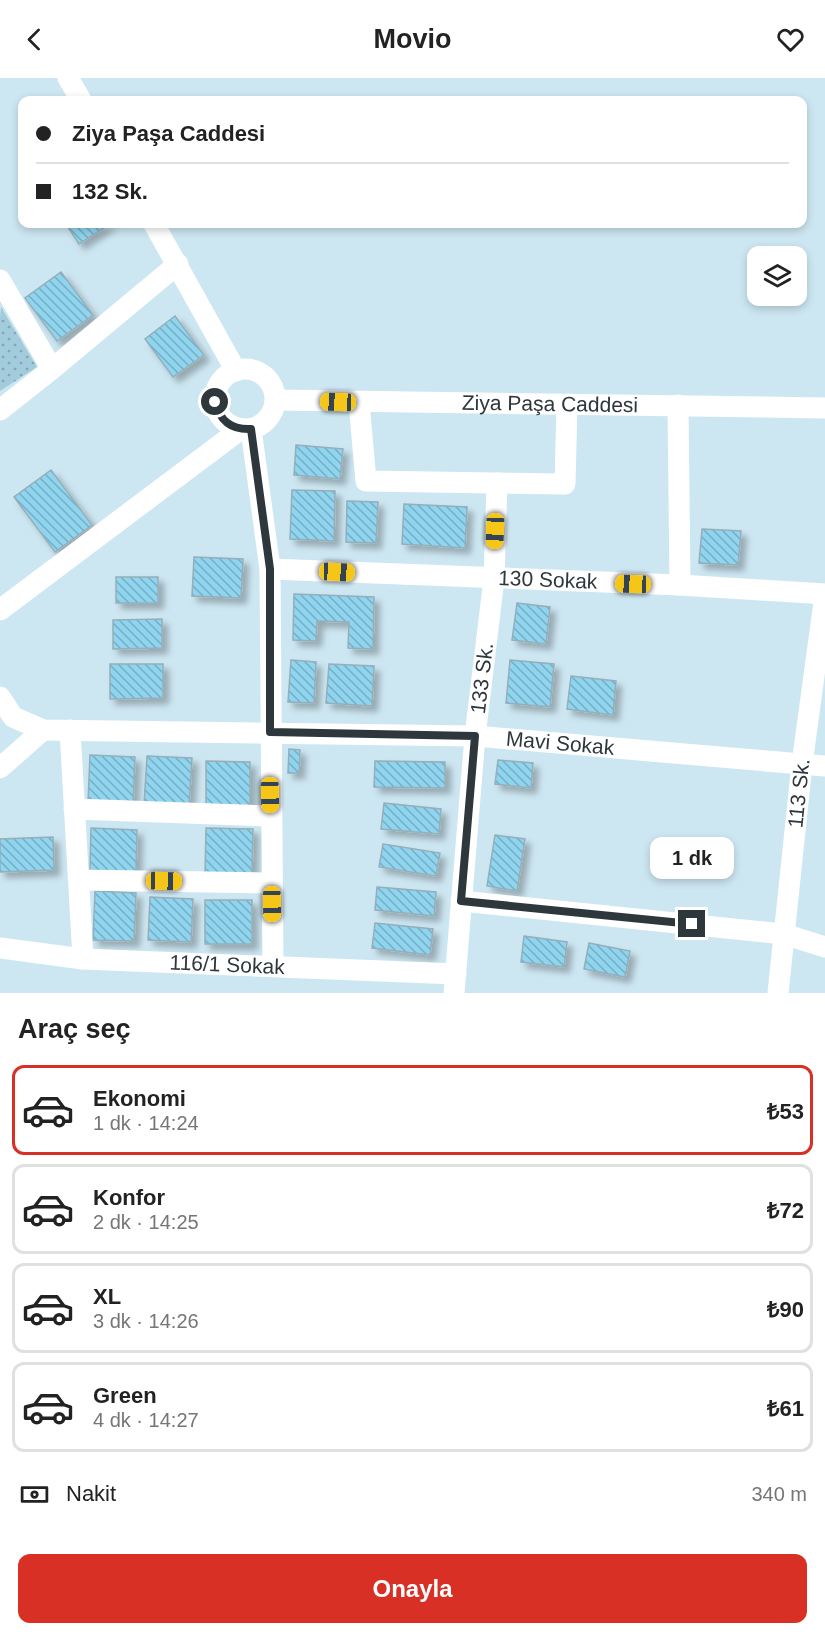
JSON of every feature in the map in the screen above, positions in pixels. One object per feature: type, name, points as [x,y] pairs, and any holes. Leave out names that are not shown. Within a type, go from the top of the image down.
[{"type":"street","points":[[68,78],[79,96]]},
{"type":"street","points":[[156,228],[236,371]]},
{"type":"street","points":[[0,410],[178,264]]},
{"type":"street","points":[[0,280],[52,369]]},
{"type":"street","points":[[0,610],[246,429],[260,425],[268,419],[274,410],[276,400],[270,382],[263,375],[245,369],[227,376],[220,383],[215,402],[223,420],[246,429]]},
{"type":"street","name":"Ziya Paşa Caddesi","points":[[276,400],[825,408]]},
{"type":"street","points":[[359,403],[366,481],[565,484],[567,404]]},
{"type":"street","points":[[678,405],[680,585]]},
{"type":"street","points":[[246,429],[270,569],[273,966]]},
{"type":"street","name":"133 Sk.","points":[[455,983],[475,736],[494,579],[497,483]]},
{"type":"street","name":"130 Sokak","points":[[270,569],[680,585],[825,594]]},
{"type":"street","name":"113 Sk.","points":[[778,993],[802,764],[825,594]]},
{"type":"street","points":[[0,697],[13,717],[43,730],[0,768]]},
{"type":"street","name":"Mavi Sokak","points":[[43,730],[475,736],[825,766]]},
{"type":"street","points":[[70,730],[83,959]]},
{"type":"street","points":[[74,809],[271,816]]},
{"type":"street","points":[[79,880],[271,883]]},
{"type":"street","points":[[461,901],[784,934],[825,947]]},
{"type":"street","name":"116/1 Sokak","points":[[0,948],[83,959],[273,966],[455,983]]},
{"type":"shaded area","points":[[1,307],[37,367],[0,391],[0,317]]},
{"type":"building","points":[[69,228],[104,228],[79,244]]},
{"type":"building","points":[[61,272],[93,315],[57,341],[25,298]]},
{"type":"building","points":[[175,316],[204,355],[173,377],[145,339]]},
{"type":"building","points":[[296,445],[343,449],[340,479],[294,475]]},
{"type":"building","points":[[51,470],[92,525],[55,552],[14,497]]},
{"type":"building","points":[[292,490],[335,491],[334,541],[290,539]]},
{"type":"building","points":[[347,501],[378,502],[376,543],[346,542]]},
{"type":"building","points":[[404,504],[467,507],[465,548],[402,544]]},
{"type":"building","points":[[702,529],[741,531],[738,565],[699,563]]},
{"type":"building","points":[[194,557],[243,559],[241,598],[192,596]]},
{"type":"building","points":[[116,577],[158,577],[158,603],[116,603]]},
{"type":"building","points":[[294,594],[374,597],[373,649],[348,648],[349,622],[317,621],[316,641],[293,640]]},
{"type":"building","points":[[517,603],[550,607],[546,644],[512,640]]},
{"type":"building","points":[[162,619],[162,648],[113,649],[113,620]]},
{"type":"building","points":[[291,660],[316,662],[314,703],[288,702]]},
{"type":"building","points":[[510,660],[554,664],[550,707],[506,703]]},
{"type":"building","points":[[110,664],[163,664],[163,698],[110,699]]},
{"type":"building","points":[[329,664],[374,666],[372,706],[326,703]]},
{"type":"building","points":[[571,676],[616,681],[613,715],[567,709]]},
{"type":"building","points":[[289,749],[300,750],[299,773],[288,773]]},
{"type":"building","points":[[90,755],[135,757],[133,804],[88,802]]},
{"type":"building","points":[[147,756],[192,758],[189,806],[144,804]]},
{"type":"building","points":[[498,760],[533,763],[531,788],[495,784]]},
{"type":"building","points":[[206,761],[250,762],[250,807],[206,807]]},
{"type":"building","points":[[375,761],[445,762],[445,788],[374,787]]},
{"type":"building","points":[[384,803],[441,809],[439,834],[381,829]]},
{"type":"building","points":[[91,828],[137,830],[136,872],[90,870]]},
{"type":"building","points":[[206,828],[253,829],[252,874],[205,874]]},
{"type":"building","points":[[495,835],[525,839],[517,891],[487,886]]},
{"type":"building","points":[[53,837],[54,870],[0,872],[0,839]]},
{"type":"building","points":[[383,844],[440,853],[436,876],[379,867]]},
{"type":"building","points":[[377,887],[436,892],[434,916],[375,910]]},
{"type":"building","points":[[95,891],[136,893],[134,941],[93,940]]},
{"type":"building","points":[[150,897],[193,899],[191,942],[148,940]]},
{"type":"building","points":[[205,900],[252,900],[252,944],[205,944]]},
{"type":"building","points":[[375,923],[433,929],[430,955],[372,948]]},
{"type":"building","points":[[524,936],[567,942],[564,967],[521,962]]},
{"type":"building","points":[[589,943],[630,951],[625,977],[584,969]]},
{"type":"route","points":[[215,402],[223,420],[231,426],[251,429],[270,569],[270,732],[475,736],[461,901],[692,924]]}]
